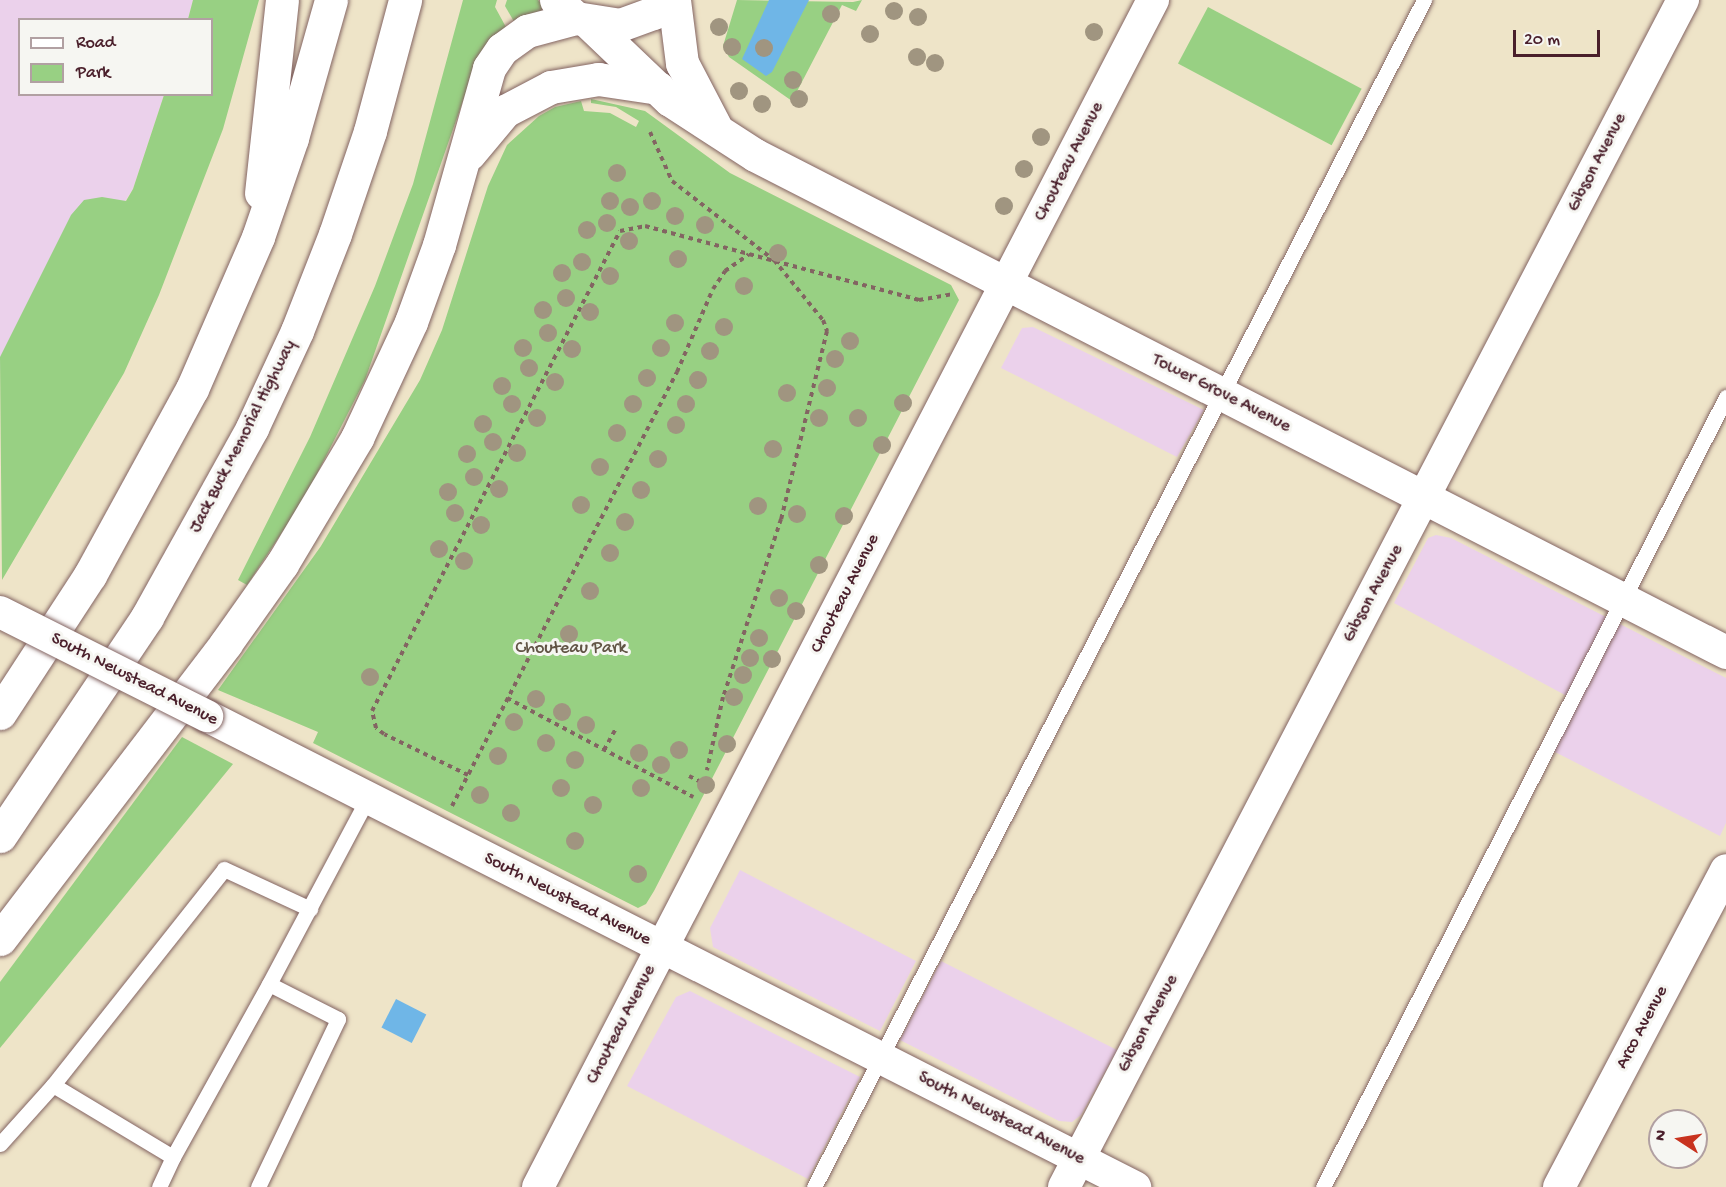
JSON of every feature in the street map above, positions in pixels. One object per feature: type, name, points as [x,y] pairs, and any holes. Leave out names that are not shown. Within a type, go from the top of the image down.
[{"type":"main road","points":[[258,237],[268,111],[282,0]]},
{"type":"main road","points":[[0,713],[90,575],[143,483],[192,389],[258,237],[292,138],[331,0]]},
{"type":"main road","name":"Jack Buck Memorial Highway","points":[[0,836],[147,617],[252,428],[297,332],[335,234],[370,131],[405,0]]},
{"type":"main road","points":[[0,939],[226,644],[320,504],[357,438],[411,322],[466,158],[480,90],[502,49],[527,31],[574,13],[605,25],[636,22],[667,0]]},
{"type":"main road","name":"Tower Grove Avenue","points":[[674,0],[682,63],[719,132]]},
{"type":"main road","name":"Tower Grove Avenue","points":[[574,13],[685,112],[755,155],[1726,652]]},
{"type":"main road","points":[[466,158],[505,111],[551,87],[598,79],[658,88]]},
{"type":"street","name":"Chouteau Avenue","points":[[538,1187],[1153,0]]},
{"type":"street","name":"Gibson Avenue","points":[[1064,1187],[1683,0]]},
{"type":"street","name":"South Newstead Avenue","points":[[0,612],[1136,1187]]},
{"type":"street","name":"Arco Avenue","points":[[1559,1187],[1726,870]]},
{"type":"lane","points":[[814,1187],[1424,0]]},
{"type":"lane","points":[[1323,1187],[1726,397]]},
{"type":"lane","points":[[159,1187],[173,1157],[310,909],[368,798]]},
{"type":"lane","points":[[0,1144],[53,1085],[224,869],[310,909]]},
{"type":"lane","points":[[258,1187],[338,1019],[269,984]]},
{"type":"lane","points":[[53,1085],[173,1157]]},
{"type":"path","points":[[650,132],[672,181],[682,192],[739,230],[774,260],[823,320],[826,338],[781,519],[720,707],[707,770]]},
{"type":"path","points":[[468,775],[384,734],[376,728],[372,711],[614,238],[630,227],[645,226],[919,300],[952,294]]},
{"type":"path","points":[[452,806],[676,372],[713,289],[725,271],[749,254]]},
{"type":"path","points":[[507,698],[693,797]]},
{"type":"path","points":[[604,750],[615,730]]},
{"type":"path","points":[[689,776],[701,782]]},
{"type":"path","points":[[659,786],[662,780]]},
{"type":"shaded area","points":[[0,0],[193,0],[188,18],[18,18],[18,96],[164,96],[133,189],[16,370],[0,370]]},
{"type":"shaded area","points":[[1033,327],[1204,410],[1177,457],[1001,368],[1022,328]]},
{"type":"shaded area","points":[[1436,535],[1451,538],[1726,678],[1726,823],[1720,836],[1553,751],[1578,702],[1394,603],[1428,538]]},
{"type":"shaded area","points":[[740,870],[916,961],[880,1031],[713,947],[710,928]]},
{"type":"shaded area","points":[[941,961],[1117,1050],[1081,1115],[1072,1122],[1059,1121],[900,1040]]},
{"type":"shaded area","points":[[690,991],[860,1077],[808,1179],[627,1086],[676,997]]},
{"type":"green space","points":[[193,0],[259,0],[223,129],[159,295],[124,373],[2,580],[0,357],[71,215],[84,200],[102,197],[126,201],[133,189],[164,96],[213,96],[213,18],[188,18]]},
{"type":"green space","points":[[463,0],[497,0],[495,7],[507,29],[471,78],[365,380],[303,501],[247,585],[238,580],[310,437],[375,286],[413,184]]},
{"type":"green space","points":[[507,0],[538,0],[549,12],[516,25],[505,6]]},
{"type":"green space","points":[[737,0],[853,2],[862,0],[856,11],[842,5],[792,101],[729,57],[723,46]]},
{"type":"green space","points":[[1208,7],[1362,89],[1332,145],[1178,64]]},
{"type":"green space","name":"Chouteau Park","points":[[591,99],[645,111],[730,173],[951,285],[959,300],[654,891],[646,904],[638,908],[313,743],[318,732],[218,690],[321,546],[420,380],[442,330],[488,186],[507,145],[539,116],[555,107],[581,101],[584,111],[610,113],[636,127],[639,121],[616,107],[591,103]]},
{"type":"green space","points":[[182,737],[233,764],[0,1048],[0,982]]},
{"type":"water","points":[[769,0],[809,0],[772,72],[766,76],[742,59]]},
{"type":"water","points":[[396,999],[426,1014],[412,1043],[381,1028]]}]
